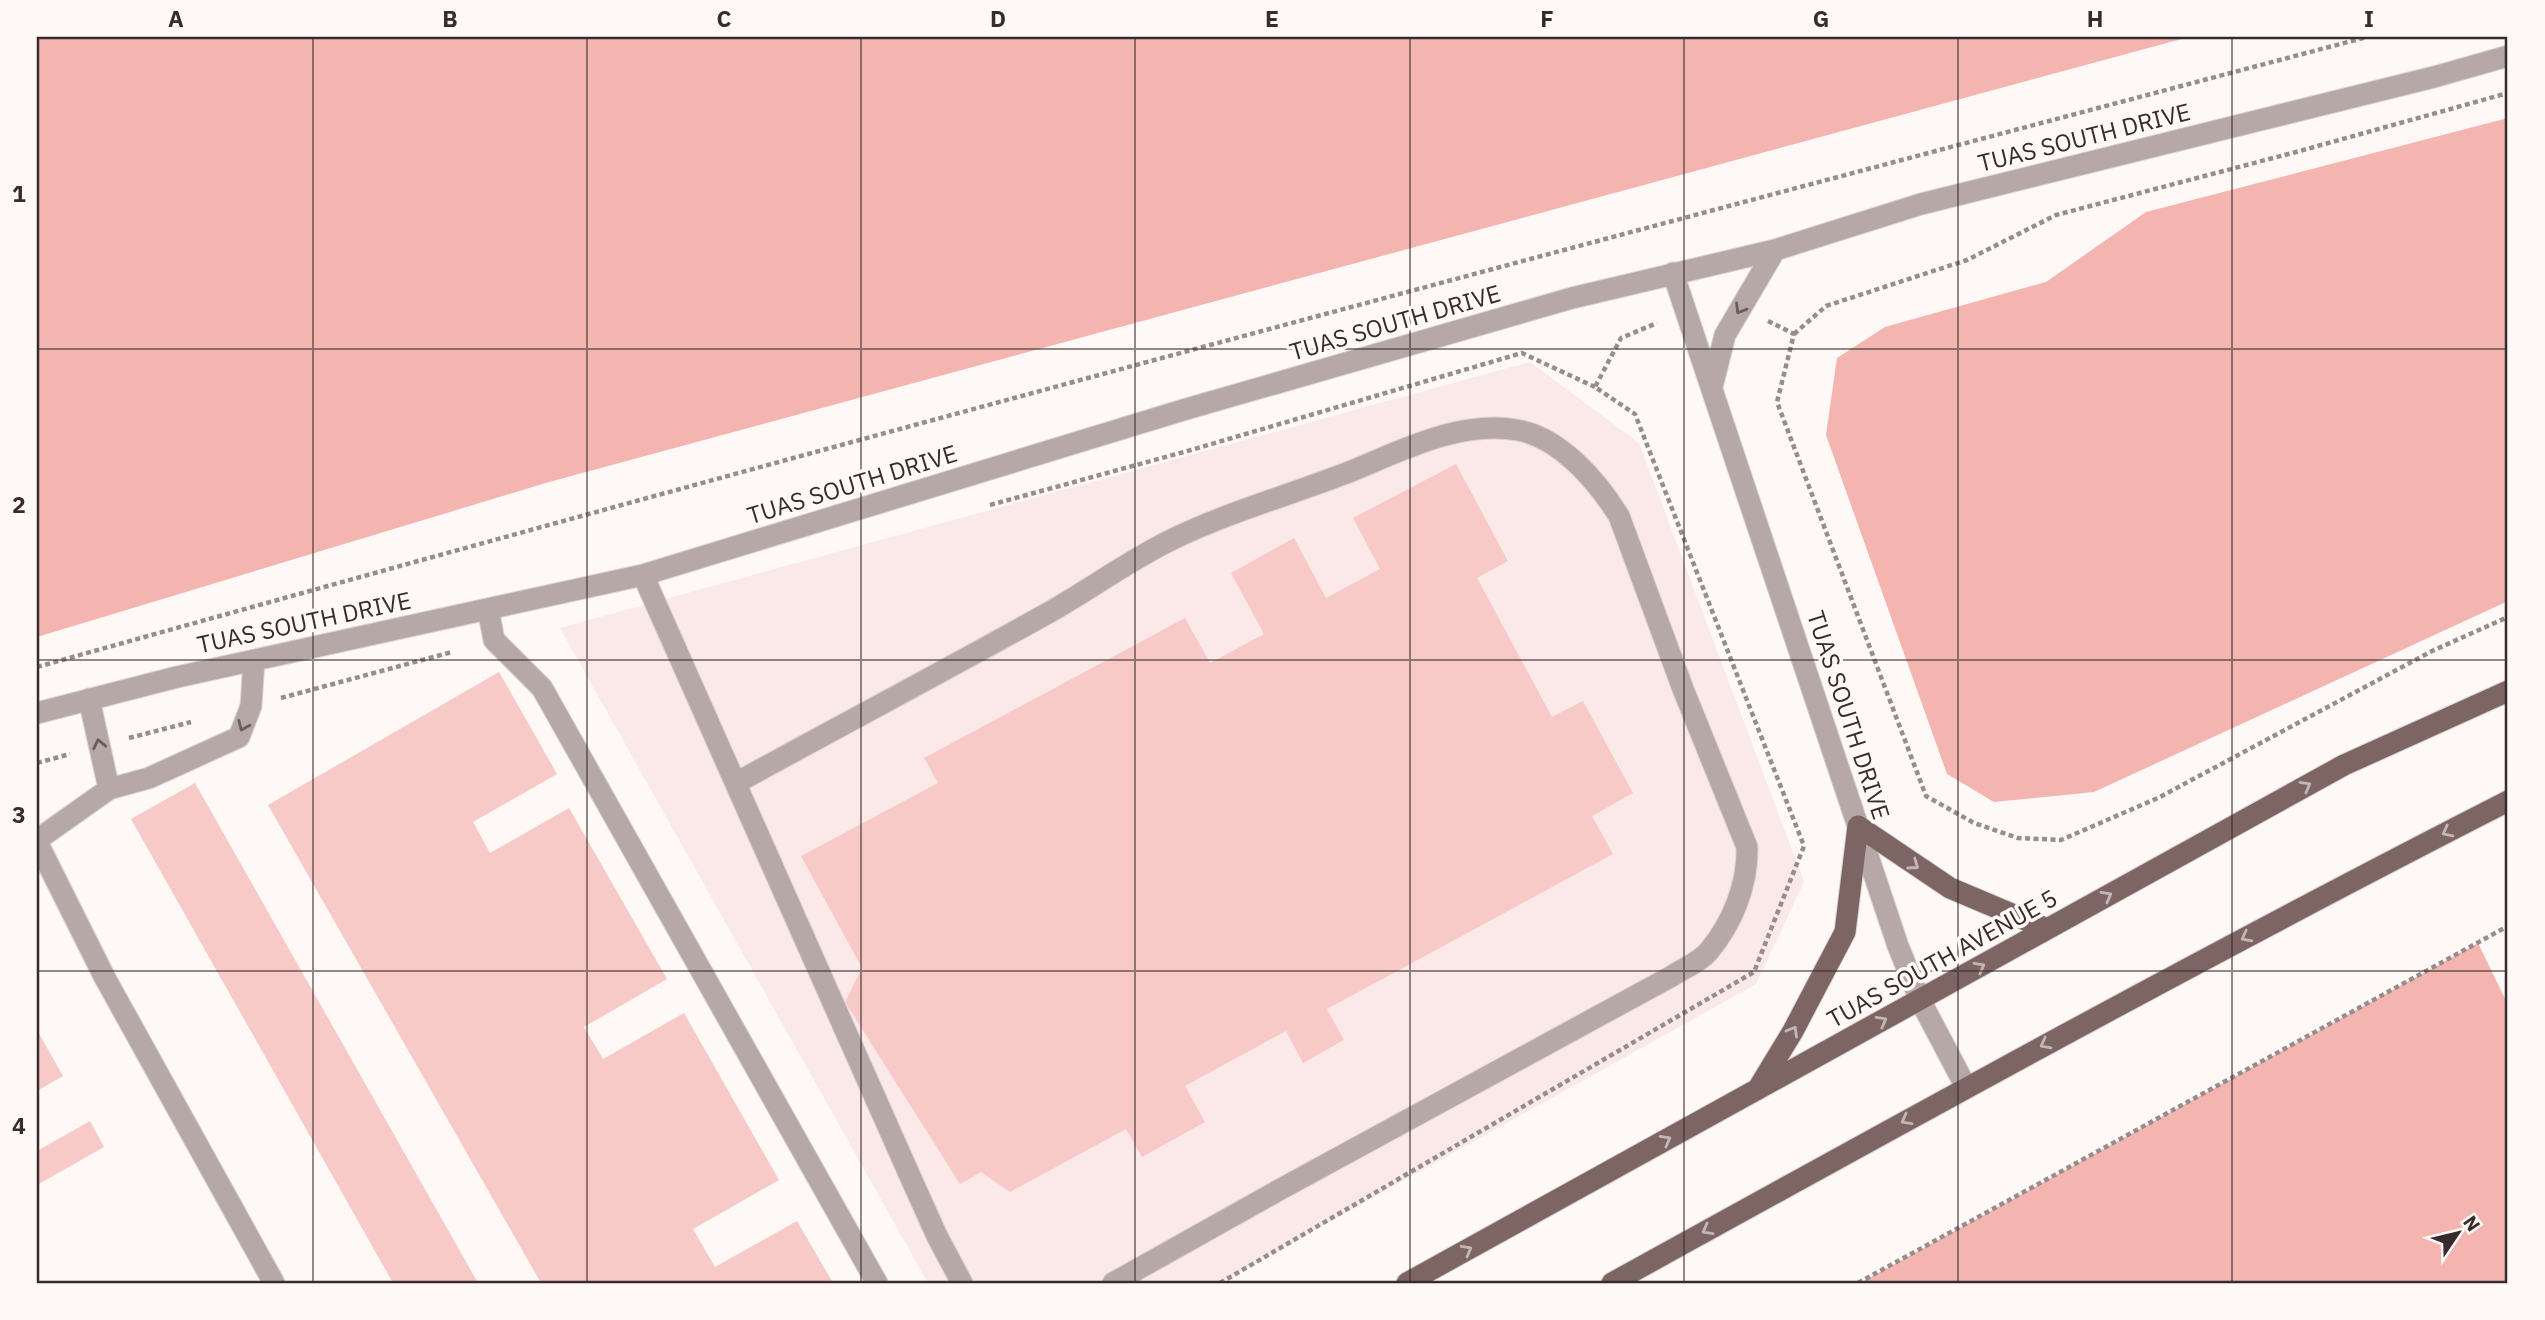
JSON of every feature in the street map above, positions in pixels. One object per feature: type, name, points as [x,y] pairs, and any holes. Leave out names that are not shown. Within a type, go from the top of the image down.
[{"type":"main road","name":"TUAS SOUTH AVENUE 5","points":[[1408,1283],[2344,765],[2508,691]]},
{"type":"main road","points":[[1612,1283],[1966,1087],[2508,801]]},
{"type":"main road","points":[[1758,1089],[1793,1031],[1845,932],[1858,826],[1950,888],[2048,929]]},
{"type":"street","name":"TUAS SOUTH DRIVE","points":[[37,713],[177,677],[643,575],[1183,410],[1572,298],[1775,250],[1922,204],[2434,78],[2508,56]]},
{"type":"street","points":[[1712,388],[1725,335],[1775,250]]},
{"type":"street","name":"TUAS SOUTH DRIVE","points":[[1673,273],[1898,946],[1920,1000],[1966,1087]]},
{"type":"street","points":[[736,783],[1050,612],[1170,541],[1256,504],[1348,472],[1404,448],[1474,429],[1517,430],[1535,435],[1553,446],[1583,468],[1604,491],[1619,516],[1683,689],[1747,847],[1747,869],[1739,897],[1721,933],[1709,952],[1672,976],[1113,1283]]},
{"type":"street","points":[[643,575],[923,1205],[962,1283]]},
{"type":"street","points":[[488,609],[494,640],[541,688],[877,1283]]},
{"type":"street","points":[[254,660],[251,706],[239,737],[149,778],[109,789],[37,841],[105,978],[274,1283]]},
{"type":"street","points":[[89,699],[109,789]]},
{"type":"path","points":[[37,667],[666,492],[1668,221],[2367,37]]},
{"type":"path","points":[[2508,93],[2056,215],[1967,260],[1826,306],[1794,334],[1777,402],[1926,796],[1974,823],[2018,838],[2061,840],[2158,798],[2432,651],[2508,617]]},
{"type":"path","points":[[1740,307],[1794,334]]},
{"type":"path","points":[[1595,387],[1621,338],[1686,311]]},
{"type":"path","points":[[989,505],[1191,450],[1522,354],[1595,387],[1635,414],[1804,846],[1754,972],[1220,1283]]},
{"type":"path","points":[[251,706],[494,640]]},
{"type":"path","points":[[37,763],[201,719]]},
{"type":"path","points":[[1858,1283],[2508,926]]},
{"type":"shaded area","points":[[2189,37],[549,482],[37,637],[37,39]]},
{"type":"shaded area","points":[[2508,118],[2508,601],[2094,792],[1994,802],[1947,774],[1826,435],[1837,358],[1885,327],[2046,282],[2146,212]]},
{"type":"shaded area","points":[[1530,362],[1639,443],[1804,882],[1756,984],[1220,1283],[928,1283],[560,628]]},
{"type":"shaded area","points":[[2478,943],[2508,1005],[2508,1283],[1860,1283]]},
{"type":"building","points":[[1456,464],[1508,561],[1477,578],[1552,717],[1583,701],[1633,793],[1592,816],[1613,854],[1327,1009],[1344,1040],[1303,1063],[1286,1031],[1185,1086],[1205,1122],[1142,1157],[1126,1129],[1010,1192],[981,1172],[960,1184],[845,1002],[862,968],[801,856],[938,783],[924,758],[1185,618],[1210,663],[1264,634],[1231,573],[1294,538],[1326,598],[1380,569],[1353,518]]},
{"type":"building","points":[[499,672],[557,774],[473,822],[490,853],[569,808],[667,979],[584,1027],[603,1059],[684,1013],[779,1180],[693,1229],[715,1267],[797,1221],[833,1283],[541,1283],[268,805]]},
{"type":"building","points":[[195,783],[478,1283],[393,1283],[131,819]]},
{"type":"building","points":[[37,1030],[63,1076],[37,1091]]},
{"type":"building","points":[[90,1121],[104,1147],[37,1185],[37,1151]]}]
